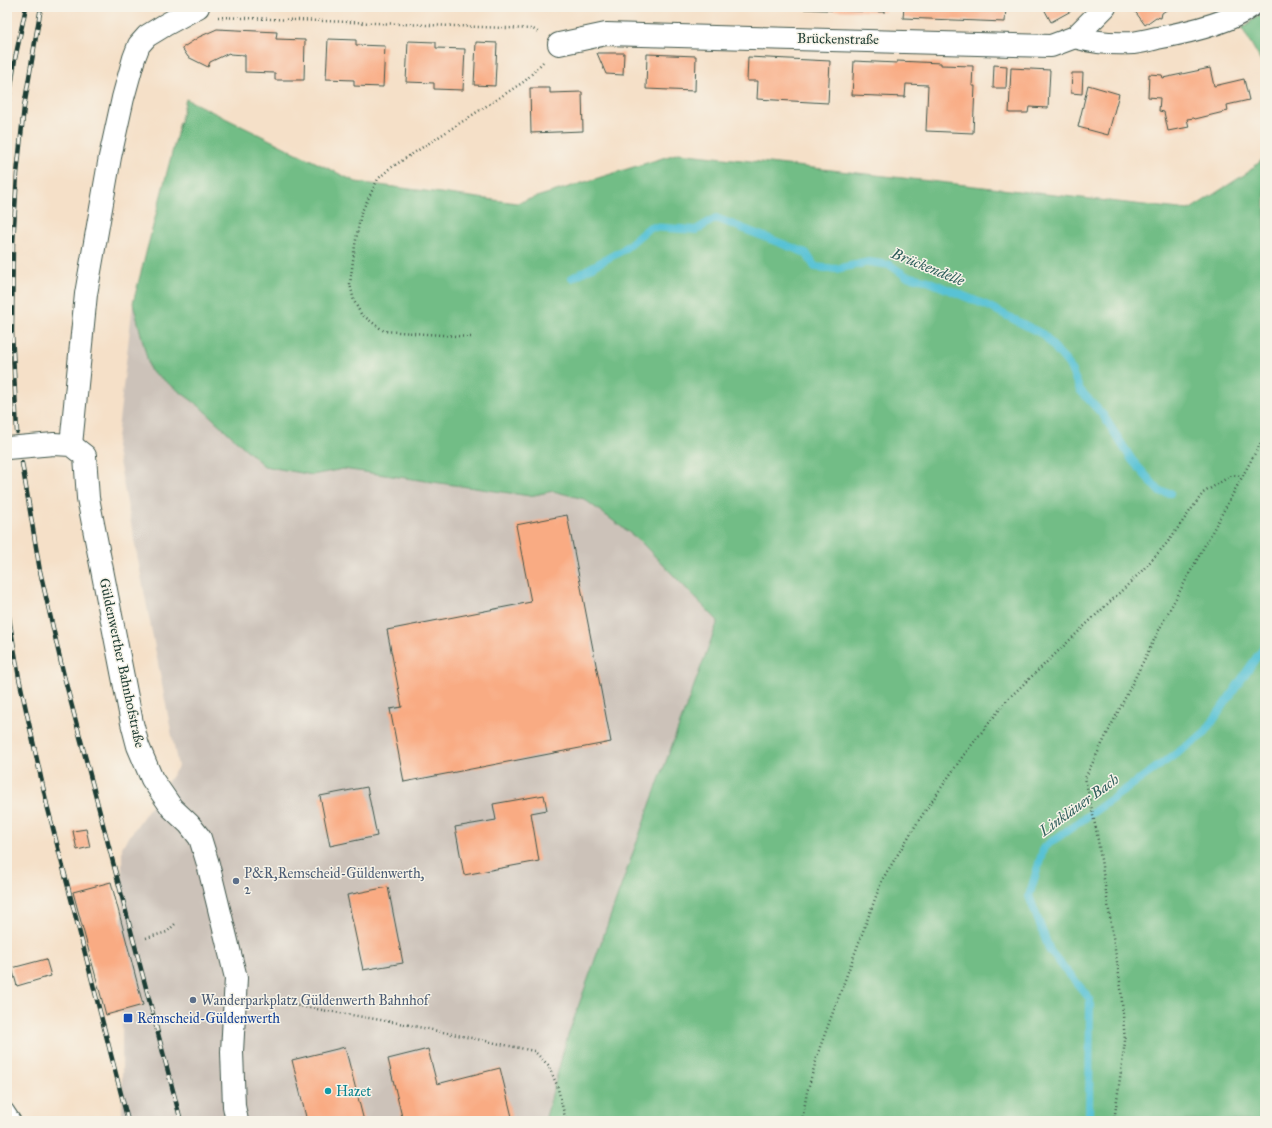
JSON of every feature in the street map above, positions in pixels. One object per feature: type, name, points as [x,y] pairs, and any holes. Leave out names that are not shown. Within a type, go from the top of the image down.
[{"type":"street","name":"Brückenstraße","points":[[559,44],[606,34],[1051,46],[1075,37],[1105,7]]},
{"type":"street","points":[[1075,37],[1101,43],[1134,42],[1205,27],[1226,19],[1250,7]]},
{"type":"street","points":[[7,448],[54,444],[71,445],[86,294],[110,157],[123,98],[139,45],[147,36],[190,12]]},
{"type":"street","name":"Güldenwerther Bahnhofstraße","points":[[71,445],[85,456],[88,498],[132,723],[138,746],[152,779],[172,808],[189,824],[200,838],[208,864],[236,978],[232,1052],[234,1106],[237,1121]]},
{"type":"lane","points":[[7,1109],[15,1121]]},
{"type":"path","points":[[190,12],[533,29]]},
{"type":"path","points":[[472,337],[384,331],[361,314],[354,301],[350,284],[354,245],[361,213],[378,179],[389,169],[525,81],[559,44]]},
{"type":"path","points":[[1114,1121],[1125,1042],[1121,988],[1097,834],[1085,778],[1164,620],[1265,435]]},
{"type":"path","points":[[802,1121],[807,1092],[820,1047],[882,880],[919,820],[963,756],[1007,700],[1139,574],[1167,542],[1203,493],[1232,475],[1242,476]]},
{"type":"path","points":[[146,938],[167,932],[176,922]]},
{"type":"path","points":[[7,977],[15,977]]},
{"type":"path","points":[[235,995],[404,1024],[534,1051],[548,1065],[557,1085],[566,1121]]},
{"type":"shaded area","points":[[133,303],[150,370],[198,405],[312,475],[343,469],[530,496],[553,491],[584,499],[639,540],[718,621],[651,802],[566,1041],[545,1121],[122,1121],[122,847],[178,767],[116,446]]},
{"type":"green space","points":[[1265,11],[1265,68],[1242,28]]},
{"type":"green space","points":[[186,99],[356,182],[517,203],[679,153],[1189,210],[1247,173],[1265,157],[1265,1121],[545,1121],[566,1041],[651,802],[718,621],[639,540],[584,499],[553,491],[530,496],[343,469],[312,475],[264,466],[198,405],[150,370],[133,303]]},
{"type":"building","points":[[798,7],[885,7],[885,12],[798,9]]},
{"type":"building","points":[[904,7],[1006,7],[1005,22],[903,18]]},
{"type":"building","points":[[1043,7],[1069,7],[1071,11],[1051,22]]},
{"type":"building","points":[[1137,7],[1171,7],[1162,13],[1161,18],[1156,17],[1145,25],[1134,10]]},
{"type":"building","points":[[217,29],[277,32],[276,39],[305,40],[304,80],[275,80],[275,73],[245,72],[245,55],[229,53],[210,62],[208,67],[188,57],[182,48],[199,37]]},
{"type":"building","points":[[328,39],[356,40],[356,45],[385,46],[383,87],[354,86],[354,80],[326,79]]},
{"type":"building","points":[[408,41],[436,42],[436,48],[465,49],[463,90],[434,89],[434,83],[406,82]]},
{"type":"building","points":[[476,42],[497,43],[495,86],[474,85]]},
{"type":"building","points":[[597,53],[624,53],[623,75],[606,74]]},
{"type":"building","points":[[647,54],[696,56],[695,91],[646,89]]},
{"type":"building","points":[[748,57],[830,61],[828,103],[757,99],[758,81],[747,81]]},
{"type":"building","points":[[854,61],[897,63],[897,61],[973,66],[972,86],[975,86],[973,133],[926,131],[928,85],[906,84],[905,97],[852,95]]},
{"type":"building","points":[[994,65],[1007,66],[1006,88],[993,88]]},
{"type":"building","points":[[1011,68],[1050,70],[1048,108],[1029,107],[1028,113],[1009,113]]},
{"type":"building","points":[[1210,68],[1214,86],[1244,79],[1249,100],[1227,105],[1228,111],[1195,119],[1187,119],[1189,127],[1168,131],[1164,112],[1159,111],[1160,98],[1148,97],[1149,74],[1162,75],[1163,78]]},
{"type":"building","points":[[1072,73],[1083,73],[1082,94],[1071,93]]},
{"type":"building","points":[[1088,85],[1119,94],[1108,135],[1078,127]]},
{"type":"building","points":[[530,88],[550,88],[550,93],[582,92],[583,131],[531,133]]},
{"type":"building","points":[[567,515],[611,742],[404,782],[390,709],[402,707],[387,630],[531,602],[516,525]]},
{"type":"building","points":[[367,787],[377,836],[330,846],[320,796]]},
{"type":"building","points":[[544,795],[547,810],[531,813],[539,861],[464,875],[455,827],[496,820],[493,804]]},
{"type":"building","points":[[86,829],[90,847],[77,850],[73,831]]},
{"type":"building","points":[[111,882],[143,1005],[106,1015],[73,892]]},
{"type":"building","points":[[388,887],[403,963],[363,970],[347,895]]},
{"type":"building","points":[[46,959],[51,976],[17,986],[12,968]]},
{"type":"building","name":"Hazet","points":[[345,1047],[364,1121],[307,1121],[292,1060]]},
{"type":"building","points":[[428,1049],[437,1084],[500,1068],[513,1121],[403,1121],[388,1059]]},
{"type":"waterway","name":"Brückendelle","points":[[572,278],[623,250],[650,227],[696,230],[716,218],[806,253],[815,267],[836,269],[869,262],[890,265],[906,276],[925,280],[988,306],[1044,335],[1069,365],[1080,390],[1103,415],[1132,460],[1160,492],[1170,493]]},
{"type":"waterway","name":"Linkläuer Bach","points":[[1089,1121],[1090,999],[1050,951],[1029,896],[1044,847],[1204,734],[1265,645]]},
{"type":"railway","points":[[7,113],[15,59],[26,7]]},
{"type":"railway","points":[[17,432],[12,331],[13,244],[17,174],[24,107],[41,7]]},
{"type":"railway","points":[[22,463],[40,571],[64,676],[181,1121]]},
{"type":"railway","points":[[7,605],[19,678],[47,805],[128,1121]]},
{"type":"place","name":"P&R,Remscheid-Güldenwerth, 2","points":[[236,881]]},
{"type":"place","name":"Wanderparkplatz Güldenwerth Bahnhof","points":[[193,1000]]},
{"type":"place","name":"Remscheid-Güldenwerth","points":[[128,1018]]},
{"type":"place","name":"Hazet","points":[[328,1091]]}]
